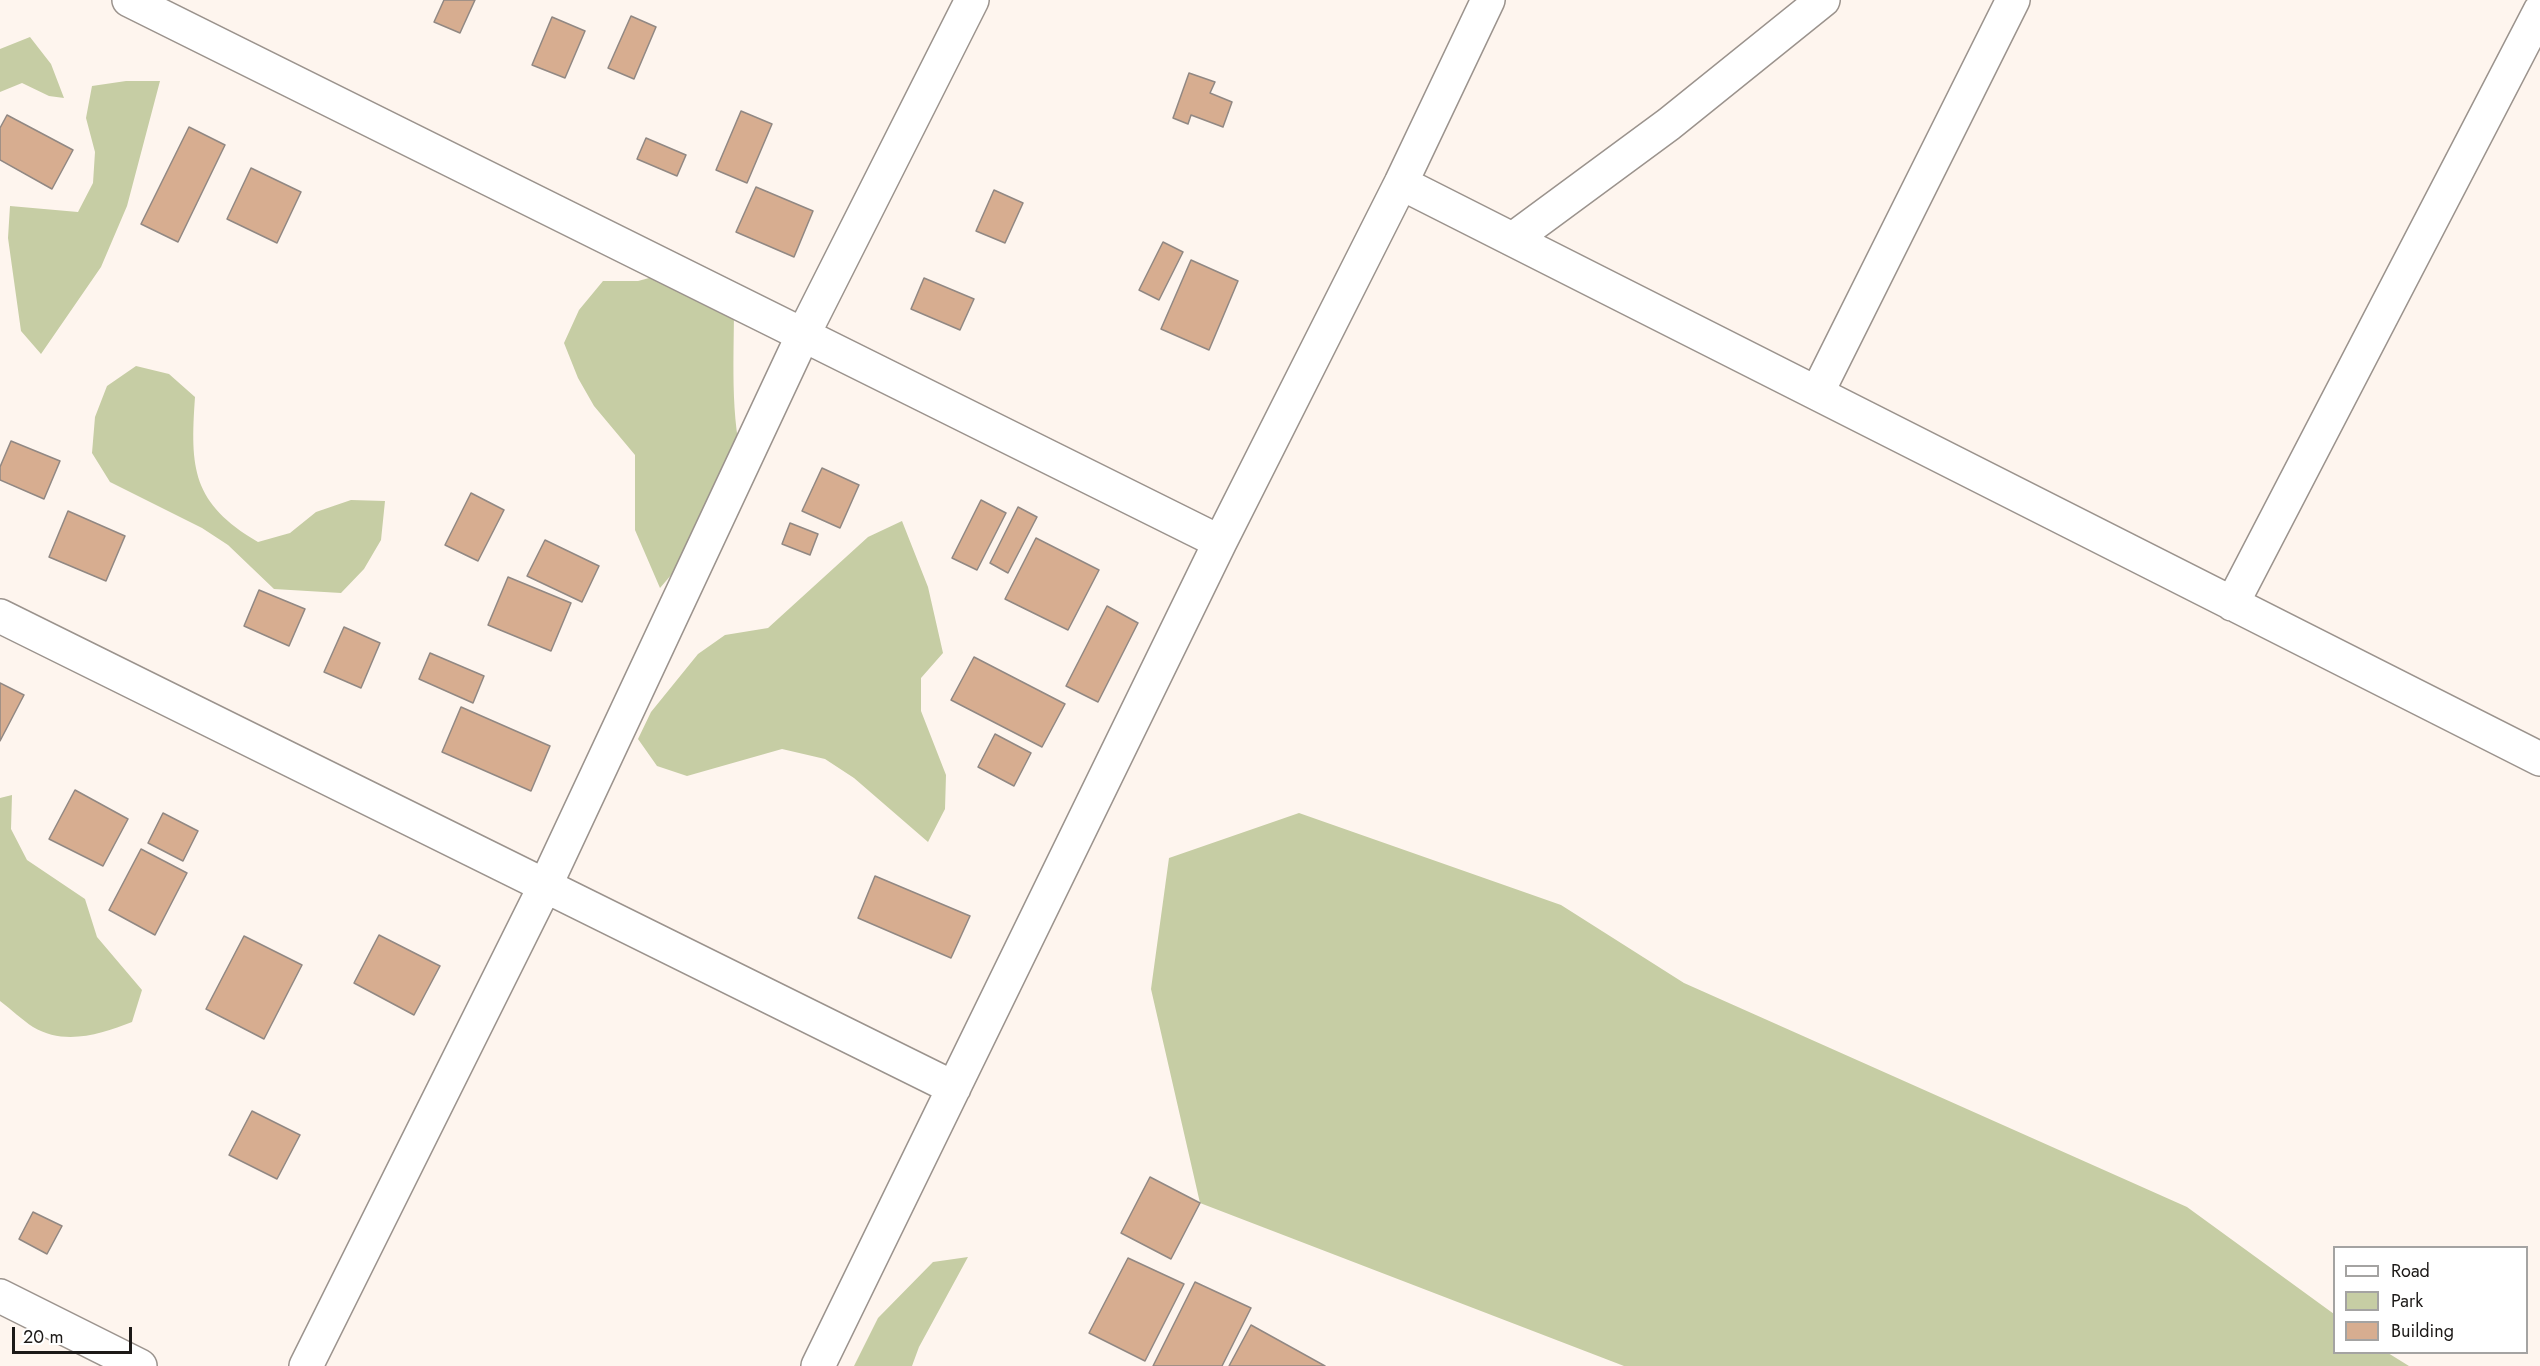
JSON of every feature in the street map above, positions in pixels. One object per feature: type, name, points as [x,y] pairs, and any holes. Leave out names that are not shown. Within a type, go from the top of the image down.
[{"type":"street","points":[[129,0],[1220,542]]},
{"type":"street","points":[[306,1366],[545,886],[803,334],[972,0]]},
{"type":"street","points":[[1513,239],[1669,124],[1823,0]]},
{"type":"street","points":[[1817,393],[2013,0]]},
{"type":"street","points":[[818,1366],[1220,542],[1401,183],[1478,3]]},
{"type":"street","points":[[2232,604],[2540,11]]},
{"type":"street","points":[[1401,183],[2540,759]]},
{"type":"street","points":[[0,616],[954,1088]]},
{"type":"street","points":[[0,1296],[140,1366]]},
{"type":"green space","points":[[30,37],[51,64],[64,98],[49,96],[22,83],[0,92],[0,49]]},
{"type":"green space","points":[[126,81],[160,81],[127,206],[101,267],[41,354],[21,331],[8,238],[10,206],[78,212],[93,183],[95,152],[86,118],[92,86]]},
{"type":"green space","points":[[675,271],[734,306],[735,419],[749,484],[660,588],[635,530],[635,455],[594,406],[578,378],[564,343],[579,310],[603,281],[638,281]]},
{"type":"green space","points":[[136,366],[169,374],[195,397],[193,445],[200,482],[208,498],[220,513],[236,528],[258,542],[290,533],[316,512],[351,500],[385,501],[381,540],[364,569],[341,593],[274,589],[228,545],[202,528],[110,482],[92,453],[95,417],[107,386]]},
{"type":"green space","points":[[902,521],[928,587],[943,653],[921,678],[921,711],[946,775],[945,809],[928,842],[854,778],[825,759],[782,749],[687,776],[657,766],[638,739],[651,712],[698,654],[725,635],[768,628],[868,537]]},
{"type":"green space","points":[[12,795],[11,829],[27,860],[85,899],[97,937],[142,990],[132,1022],[95,1034],[58,1036],[33,1027],[0,1001],[0,798]]},
{"type":"green space","points":[[1299,813],[1561,905],[1684,983],[2187,1207],[2333,1313],[2333,1354],[2390,1354],[2409,1366],[1624,1366],[1200,1203],[1151,989],[1169,858]]},
{"type":"green space","points":[[968,1257],[919,1347],[912,1366],[854,1366],[878,1318],[933,1262]]},
{"type":"building","points":[[444,0],[475,0],[460,33],[434,22]]},
{"type":"building","points":[[631,16],[656,27],[634,79],[608,68]]},
{"type":"building","points":[[552,17],[585,31],[565,78],[532,65]]},
{"type":"building","points":[[1189,73],[1215,82],[1210,93],[1232,102],[1223,127],[1191,115],[1188,124],[1173,118]]},
{"type":"building","points":[[741,111],[772,124],[747,183],[716,170]]},
{"type":"building","points":[[7,115],[73,150],[52,189],[0,160],[0,128]]},
{"type":"building","points":[[189,127],[225,145],[178,242],[141,224]]},
{"type":"building","points":[[646,138],[686,155],[677,176],[637,159]]},
{"type":"building","points":[[251,168],[301,192],[277,243],[227,219]]},
{"type":"building","points":[[756,187],[813,211],[794,257],[736,232]]},
{"type":"building","points":[[994,190],[1023,203],[1005,243],[976,231]]},
{"type":"building","points":[[1163,242],[1183,252],[1159,300],[1139,290]]},
{"type":"building","points":[[1191,260],[1238,281],[1209,350],[1161,329]]},
{"type":"building","points":[[924,278],[974,299],[960,330],[911,309]]},
{"type":"building","points":[[11,441],[60,461],[44,499],[0,480],[0,467]]},
{"type":"building","points":[[822,468],[859,485],[840,528],[802,511]]},
{"type":"building","points":[[471,493],[504,510],[478,561],[445,545]]},
{"type":"building","points":[[981,500],[1006,513],[977,570],[952,558]]},
{"type":"building","points":[[1018,507],[1037,517],[1008,573],[990,563]]},
{"type":"building","points":[[68,511],[125,536],[106,581],[49,557]]},
{"type":"building","points":[[790,523],[818,534],[810,555],[782,544]]},
{"type":"building","points":[[1036,538],[1099,570],[1068,630],[1005,599]]},
{"type":"building","points":[[545,540],[599,566],[582,602],[527,576]]},
{"type":"building","points":[[508,577],[571,603],[551,651],[488,625]]},
{"type":"building","points":[[259,590],[305,609],[289,646],[244,626]]},
{"type":"building","points":[[1107,606],[1138,623],[1098,702],[1066,686]]},
{"type":"building","points":[[344,627],[380,643],[361,688],[324,672]]},
{"type":"building","points":[[430,653],[484,676],[473,703],[419,679]]},
{"type":"building","points":[[974,657],[1065,704],[1042,747],[951,700]]},
{"type":"building","points":[[0,683],[24,695],[0,741]]},
{"type":"building","points":[[461,707],[550,746],[531,791],[442,752]]},
{"type":"building","points":[[995,734],[1031,753],[1014,786],[978,767]]},
{"type":"building","points":[[75,790],[128,819],[103,866],[49,839]]},
{"type":"building","points":[[163,813],[198,831],[183,861],[148,843]]},
{"type":"building","points":[[141,849],[187,873],[155,935],[109,910]]},
{"type":"building","points":[[875,876],[970,916],[951,958],[858,918]]},
{"type":"building","points":[[379,935],[440,966],[414,1015],[354,983]]},
{"type":"building","points":[[244,936],[302,965],[264,1039],[206,1009]]},
{"type":"building","points":[[252,1111],[300,1135],[277,1179],[229,1155]]},
{"type":"building","points":[[1150,1177],[1200,1203],[1171,1259],[1121,1233]]},
{"type":"building","points":[[33,1212],[62,1226],[47,1254],[19,1239]]},
{"type":"building","points":[[1128,1258],[1184,1284],[1145,1361],[1089,1333]]},
{"type":"building","points":[[1195,1282],[1251,1308],[1222,1366],[1153,1366]]},
{"type":"building","points":[[1251,1325],[1325,1366],[1229,1366]]}]
